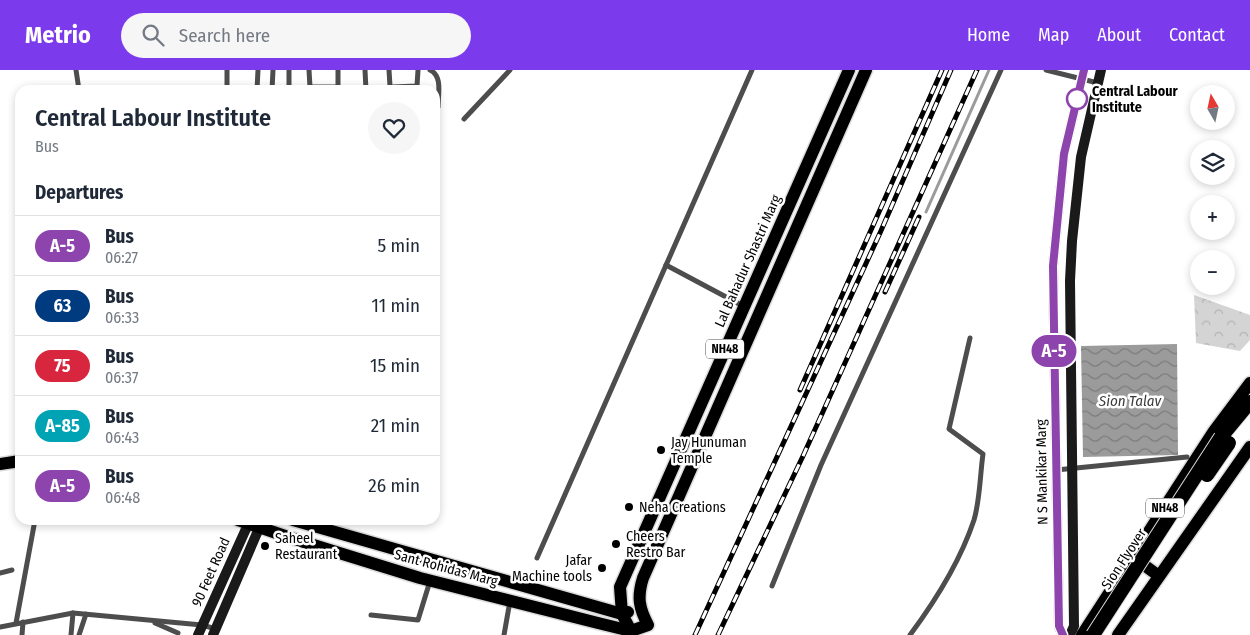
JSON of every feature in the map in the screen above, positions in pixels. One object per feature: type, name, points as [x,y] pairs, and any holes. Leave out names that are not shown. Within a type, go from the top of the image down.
[{"type":"highway","name":"Sion Flyover","points":[[1081,632],[1221,437],[1250,402]]},
{"type":"highway","name":"Sion Flyover","points":[[1100,635],[1250,415]]},
{"type":"main road","name":"Lal Bahadur Shastri Marg","points":[[630,631],[622,614],[620,593],[623,579],[849,70]]},
{"type":"main road","name":"NH48","points":[[639,609],[639,589],[643,578],[866,70]]},
{"type":"main road","points":[[1081,632],[1072,469],[1070,281],[1081,157],[1101,70]]},
{"type":"main road","name":"N S Mankikar Marg","points":[[1063,635],[1059,626],[1053,281],[1058,205],[1064,154],[1083,74]]},
{"type":"main road","points":[[1058,205],[1076,207]]},
{"type":"main road","points":[[764,262],[778,268]]},
{"type":"main road","points":[[1053,281],[1070,281]]},
{"type":"main road","name":"NH48","points":[[1081,632],[1133,557],[1214,431],[1250,383]]},
{"type":"main road","name":"NH48","points":[[1118,635],[1250,446]]},
{"type":"main road","points":[[0,464],[15,462]]},
{"type":"main road","points":[[0,473],[15,471]]},
{"type":"main road","name":"90 Feet Road","points":[[200,630],[250,525]]},
{"type":"main road","name":"90 Feet Road","points":[[214,632],[250,525]]},
{"type":"main road","name":"Sant Rohidas Marg","points":[[258,525],[291,538],[370,563],[630,631]]},
{"type":"main road","name":"Sant Rohidas Marg","points":[[310,525],[622,614]]},
{"type":"main road","points":[[370,563],[376,544]]},
{"type":"main road","points":[[1133,557],[1159,576]]},
{"type":"main road","points":[[445,584],[450,566]]},
{"type":"main road","points":[[622,614],[639,609],[648,625],[630,631]]},
{"type":"street","points":[[76,70],[78,85]]},
{"type":"street","points":[[228,70],[228,85]]},
{"type":"street","points":[[257,85],[258,70]]},
{"type":"street","points":[[272,85],[273,70]]},
{"type":"street","points":[[289,70],[289,85]]},
{"type":"street","points":[[310,70],[310,85]]},
{"type":"street","points":[[338,70],[338,85]]},
{"type":"street","points":[[365,70],[366,85]]},
{"type":"street","points":[[390,70],[391,85]]},
{"type":"street","points":[[417,85],[418,70]]},
{"type":"street","points":[[430,70],[437,75],[438,85]]},
{"type":"street","points":[[464,119],[510,70]]},
{"type":"street","points":[[537,558],[752,70]]},
{"type":"street","points":[[772,586],[821,465],[1001,70]]},
{"type":"street","points":[[1046,70],[1083,74],[1098,83]]},
{"type":"street","points":[[666,266],[744,306]]},
{"type":"street","points":[[910,635],[930,608],[948,578],[974,519],[983,454],[949,429],[970,338]]},
{"type":"street","points":[[1056,470],[1187,457]]},
{"type":"street","points":[[16,623],[34,525]]},
{"type":"street","points":[[0,573],[12,570]]},
{"type":"street","points":[[371,615],[418,620],[430,580]]},
{"type":"street","points":[[504,635],[510,601]]},
{"type":"street","points":[[0,627],[73,613],[214,632]]},
{"type":"street","points":[[70,635],[73,613]]},
{"type":"street","points":[[79,635],[86,614]]},
{"type":"street","points":[[22,635],[23,622]]},
{"type":"street","points":[[156,623],[164,624],[178,633]]},
{"type":"green space","points":[[1194,295],[1250,315],[1250,340],[1240,351],[1196,343]]},
{"type":"water","name":"Sion Talav","points":[[1177,344],[1178,455],[1083,457],[1081,346]]},
{"type":"waterway","points":[[926,212],[989,70]]},
{"type":"railway","points":[[800,390],[942,70]]},
{"type":"railway","points":[[695,635],[880,233],[951,70]]},
{"type":"railway","points":[[718,635],[803,456],[977,70]]},
{"type":"railway","points":[[885,292],[919,217]]},
{"type":"bus line","name":"A-5","points":[[1063,635],[1059,626],[1053,266],[1064,154],[1084,70]]},
{"type":"place","name":"Central Labour Institute","points":[[1077,99]]},
{"type":"place","name":"Jay Hunuman Temple","points":[[661,450]]},
{"type":"place","name":"Neha Creations","points":[[629,507]]},
{"type":"place","name":"Cheers Restro Bar","points":[[616,544]]},
{"type":"place","name":"Saheel Restaurant","points":[[265,546]]},
{"type":"place","name":"Jafar Machine tools","points":[[602,568]]}]
